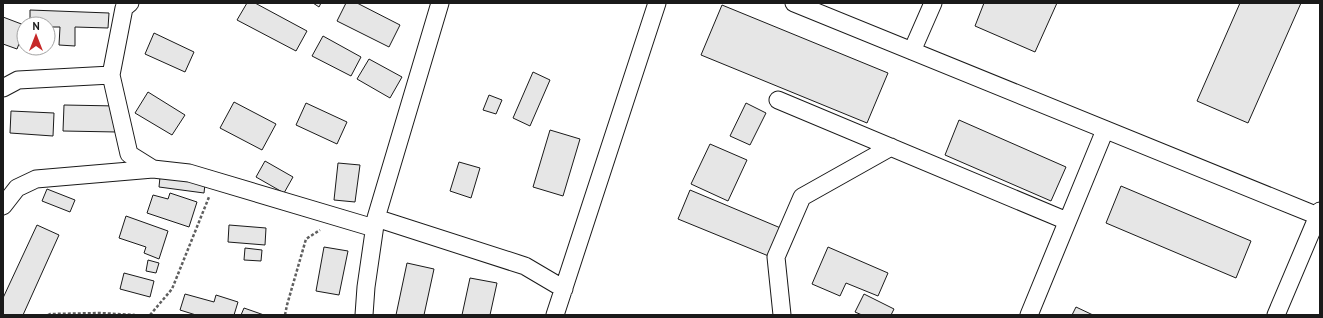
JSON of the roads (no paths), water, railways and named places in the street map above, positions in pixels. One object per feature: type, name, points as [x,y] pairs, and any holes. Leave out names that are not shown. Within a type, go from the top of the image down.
[{"type":"street","points":[[130,3],[124,8],[111,75],[129,154],[153,169]]},
{"type":"street","points":[[364,315],[366,287],[375,223],[440,3]]},
{"type":"street","points":[[555,315],[657,3]]},
{"type":"street","points":[[794,3],[1105,130],[1319,214],[1276,315]]},
{"type":"street","points":[[912,51],[933,3]]},
{"type":"street","points":[[3,88],[18,80],[111,75]]},
{"type":"street","points":[[778,100],[1067,221]]},
{"type":"street","points":[[1029,315],[1105,130]]},
{"type":"street","points":[[782,315],[776,258],[802,197],[891,147]]},
{"type":"street","points":[[3,206],[17,188],[36,179],[153,169],[189,173],[340,218],[375,223],[524,266],[564,289]]}]
